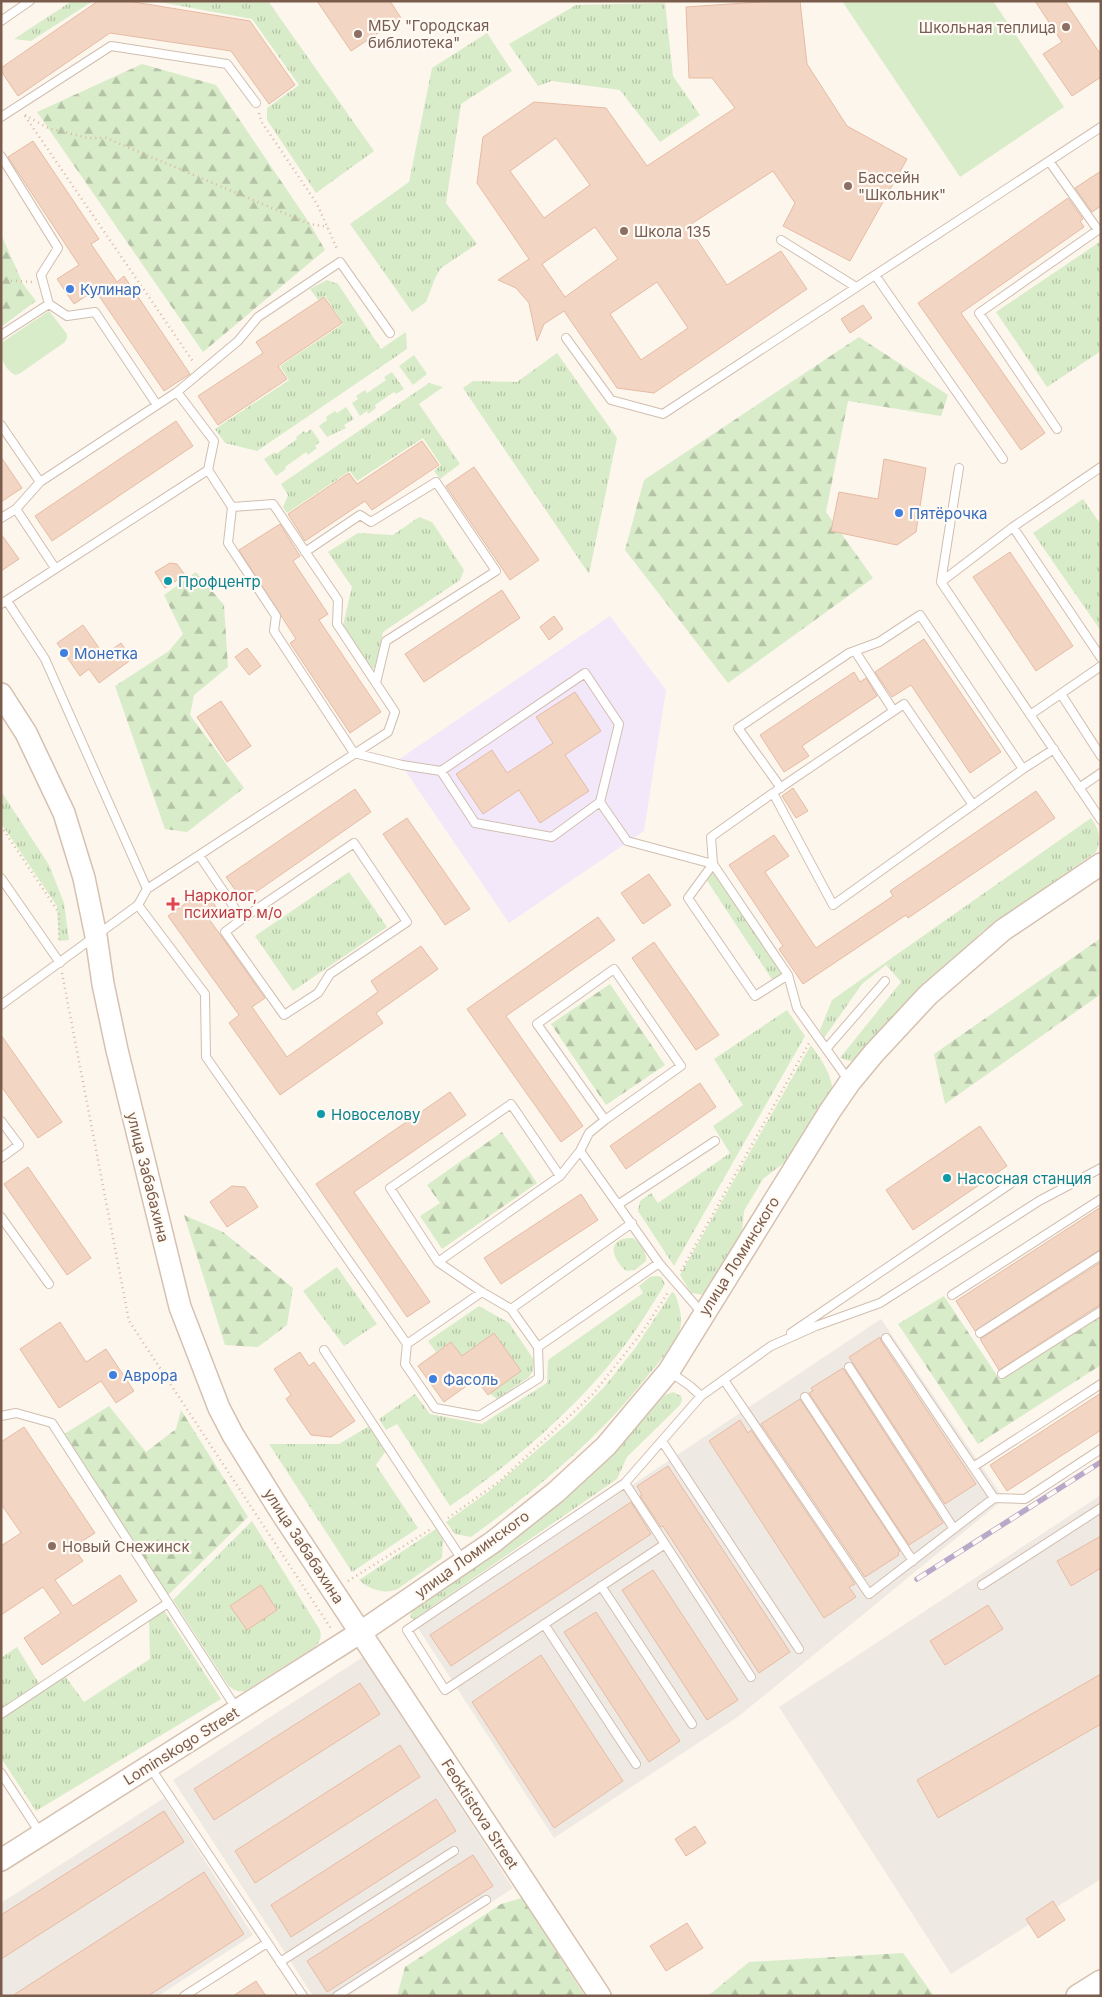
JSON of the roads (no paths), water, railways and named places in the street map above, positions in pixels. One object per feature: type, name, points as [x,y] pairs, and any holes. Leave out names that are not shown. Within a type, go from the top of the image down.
[{"type":"street","name":"улица Забабахина","points":[[1,694],[26,733],[64,813],[84,878],[117,1050],[180,1307],[209,1384],[232,1435],[361,1632]]},
{"type":"street","name":"улица Ломинского","points":[[361,1632],[493,1542],[556,1492],[606,1446],[669,1370],[820,1128],[850,1082],[874,1053],[928,995],[1003,930],[1101,864]]},
{"type":"street","name":"Lominskogo Street","points":[[1,1860],[361,1632]]},
{"type":"street","name":"Feoktistova Street","points":[[361,1632],[600,1996]]},
{"type":"street","points":[[1077,1996],[1101,1981]]},
{"type":"lane","points":[[1,21],[30,1]]},
{"type":"lane","points":[[1,117],[111,46],[226,64],[256,103]]},
{"type":"lane","points":[[566,338],[611,400],[663,414],[1101,127]]},
{"type":"lane","points":[[1,156],[58,248],[41,274],[49,304],[67,316],[95,312],[157,405]]},
{"type":"lane","points":[[1049,161],[1099,229],[978,313],[1057,429]]},
{"type":"lane","points":[[781,240],[856,287]]},
{"type":"lane","points":[[1,518],[16,509],[40,482],[177,392],[238,341],[258,317],[340,262],[390,333]]},
{"type":"lane","points":[[875,274],[1003,459]]},
{"type":"lane","points":[[1,335],[49,304]]},
{"type":"lane","points":[[177,392],[214,441],[208,470],[232,507],[228,543],[276,616],[274,631],[354,753],[402,765],[441,770],[585,673],[618,724],[600,802],[552,837],[476,823],[441,770]]},
{"type":"lane","points":[[1,425],[40,482]]},
{"type":"lane","points":[[941,582],[1013,527],[1101,467]]},
{"type":"lane","points":[[959,468],[941,582],[1101,820]]},
{"type":"lane","points":[[147,889],[45,658],[4,602],[208,470]]},
{"type":"lane","points":[[305,552],[360,515],[371,522],[436,482],[496,572],[386,642],[376,683]]},
{"type":"lane","points":[[1,1005],[138,905],[147,889],[388,732],[395,712],[337,624],[338,600],[272,504],[232,507]]},
{"type":"lane","points":[[16,509],[55,568]]},
{"type":"lane","points":[[1013,527],[1101,658]]},
{"type":"lane","points":[[781,788],[738,728],[854,651],[878,642],[920,615],[1023,769]]},
{"type":"lane","points":[[854,651],[893,710]]},
{"type":"lane","points":[[1030,715],[1101,666]]},
{"type":"lane","points":[[1061,694],[1101,756]]},
{"type":"lane","points":[[850,1082],[797,1008],[788,975],[713,864],[711,837],[904,704],[974,805]]},
{"type":"lane","points":[[773,793],[833,905],[1023,769],[1054,750]]},
{"type":"lane","points":[[1079,788],[1101,773]]},
{"type":"lane","points":[[600,802],[627,841],[713,864]]},
{"type":"lane","points":[[354,843],[407,922],[330,974],[318,993],[284,1015],[225,932],[242,919],[354,843]]},
{"type":"lane","points":[[199,854],[242,919]]},
{"type":"lane","points":[[713,864],[688,898],[755,996],[788,975]]},
{"type":"lane","points":[[1,878],[60,963]]},
{"type":"lane","points":[[138,905],[205,994],[206,1057],[407,1344],[405,1364],[435,1408],[480,1416],[540,1378],[538,1347],[511,1309],[438,1262],[390,1188],[511,1104],[560,1176]]},
{"type":"lane","points":[[438,1262],[560,1176],[580,1151],[589,1132],[682,1066],[614,969],[537,1024],[605,1120]]},
{"type":"lane","points":[[826,1049],[885,981]]},
{"type":"lane","points":[[1,1121],[19,1145],[1,1158]]},
{"type":"lane","points":[[619,1204],[716,1140]]},
{"type":"lane","points":[[580,1151],[675,1282],[703,1315]]},
{"type":"lane","points":[[771,1346],[809,1329],[880,1303],[1039,1201],[1101,1168]]},
{"type":"lane","points":[[665,1544],[445,1690],[407,1630],[625,1482],[701,1396],[771,1346],[1010,1184]]},
{"type":"lane","points":[[952,1295],[1101,1199]]},
{"type":"lane","points":[[1,1218],[49,1284]]},
{"type":"lane","points":[[511,1309],[632,1223]]},
{"type":"lane","points":[[980,1333],[1101,1255]]},
{"type":"lane","points":[[538,1347],[660,1262]]},
{"type":"lane","points":[[407,1344],[482,1292]]},
{"type":"lane","points":[[1002,1374],[1101,1311]]},
{"type":"lane","points":[[886,1338],[994,1498]]},
{"type":"lane","points":[[324,1350],[464,1562]]},
{"type":"lane","points":[[849,1367],[954,1529]]},
{"type":"lane","points":[[669,1370],[701,1396]]},
{"type":"lane","points":[[724,1380],[869,1594],[994,1498],[1025,1499],[1101,1449]]},
{"type":"lane","points":[[973,1467],[1101,1384]]},
{"type":"lane","points":[[805,1397],[913,1561]]},
{"type":"lane","points":[[1,1416],[16,1413],[52,1423],[237,1710]]},
{"type":"lane","points":[[662,1440],[799,1649]]},
{"type":"lane","points":[[625,1482],[751,1677]]},
{"type":"lane","points":[[982,1585],[1101,1508]]},
{"type":"lane","points":[[601,1586],[692,1724]]},
{"type":"lane","points":[[1,1714],[168,1603]]},
{"type":"lane","points":[[544,1624],[636,1764]]},
{"type":"lane","points":[[149,1766],[303,1996]]},
{"type":"lane","points":[[1,1773],[41,1834]]},
{"type":"lane","points":[[280,1962],[454,1851]]},
{"type":"lane","points":[[337,1996],[486,1900]]},
{"type":"lane","points":[[184,1996],[268,1943]]},
{"type":"railway","points":[[917,1579],[1101,1462]]},
{"type":"place","name":"Школьная теплица","points":[[1066,27]]},
{"type":"place","name":"МБУ \"Городская библиотека\"","points":[[358,34]]},
{"type":"place","name":"Бассейн \"Школьник\"","points":[[848,186]]},
{"type":"place","name":"Школа 135","points":[[624,231]]},
{"type":"place","name":"Кулинар","points":[[70,289]]},
{"type":"place","name":"Пятёрочка","points":[[899,513]]},
{"type":"place","name":"Профцентр","points":[[168,581]]},
{"type":"place","name":"Монетка","points":[[64,653]]},
{"type":"place","name":"Нарколог, психиатр м/о","points":[[173,904]]},
{"type":"place","name":"Новоселову","points":[[321,1114]]},
{"type":"place","name":"Насосная станция","points":[[947,1178]]},
{"type":"place","name":"Аврора","points":[[113,1375]]},
{"type":"place","name":"Фасоль","points":[[433,1379]]},
{"type":"place","name":"Новый Снежинск","points":[[52,1546]]}]
